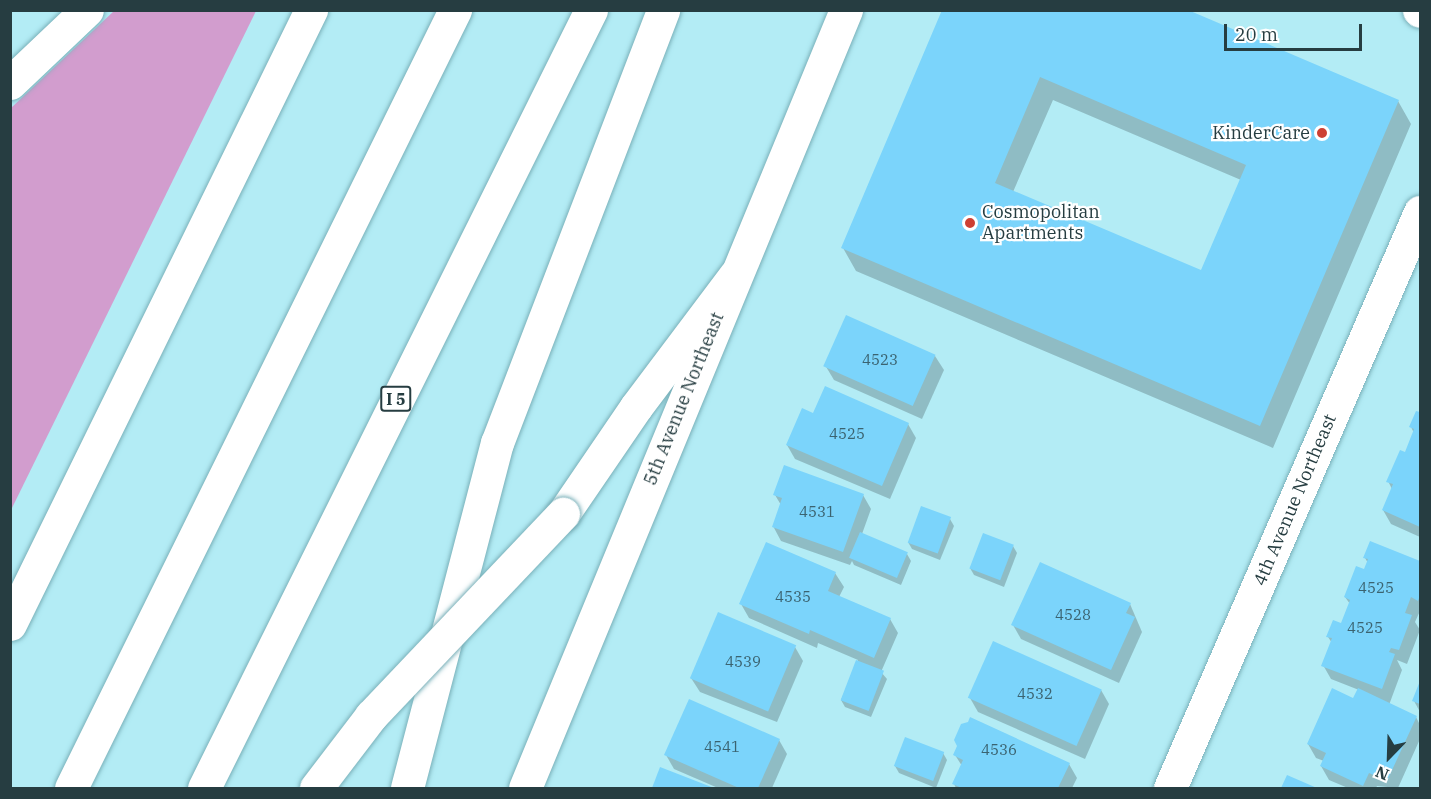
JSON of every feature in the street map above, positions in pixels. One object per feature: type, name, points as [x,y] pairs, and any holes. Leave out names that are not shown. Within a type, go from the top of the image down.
[{"type":"main road","points":[[10,83],[87,10]]},
{"type":"main road","points":[[10,624],[311,10]]},
{"type":"main road","points":[[71,789],[455,10]]},
{"type":"main road","name":"I 5","points":[[204,789],[591,10]]},
{"type":"main road","points":[[407,789],[497,443],[663,10]]},
{"type":"main road","name":"5th Avenue Northeast","points":[[525,789],[846,10]]},
{"type":"main road","name":"4th Avenue Northeast","points":[[1170,789],[1420,212]]},
{"type":"main road","points":[[316,789],[371,717],[563,514],[636,407],[735,275]]},
{"type":"shaded area","points":[[114,11],[256,11],[11,510],[11,108]]},
{"type":"building","name":"Cosmopolitan Apartments","points":[[942,10],[1188,10],[1399,100],[1260,426],[841,248]],"holes":[[[1040,77],[1246,165],[1201,270],[995,183]]]},
{"type":"building","points":[[846,315],[936,355],[913,406],[823,366]]},
{"type":"building","points":[[825,386],[909,423],[882,486],[786,445],[802,408],[813,413]]},
{"type":"building","points":[[1416,411],[1420,412],[1420,527],[1382,510],[1393,484],[1386,482],[1400,450],[1405,452],[1414,429],[1409,427]]},
{"type":"building","points":[[784,465],[864,494],[843,552],[772,527],[782,498],[773,495]]},
{"type":"building","points":[[921,506],[951,517],[938,554],[908,543]]},
{"type":"building","points":[[860,532],[908,552],[897,578],[849,558]]},
{"type":"building","points":[[983,533],[1014,545],[1000,580],[969,568]]},
{"type":"building","points":[[1370,541],[1420,561],[1420,595],[1418,601],[1411,597],[1405,613],[1412,615],[1399,650],[1391,648],[1389,652],[1395,654],[1382,689],[1321,666],[1332,638],[1326,637],[1333,620],[1341,623],[1350,600],[1344,597],[1356,566],[1364,569],[1368,559],[1363,558]]},
{"type":"building","points":[[766,542],[836,572],[828,591],[891,618],[874,658],[810,630],[809,634],[739,604]]},
{"type":"building","points":[[1040,562],[1131,603],[1126,613],[1135,617],[1111,670],[1011,625]]},
{"type":"building","points":[[718,612],[796,645],[768,711],[690,678]]},
{"type":"building","points":[[993,641],[1102,689],[1076,746],[968,698]]},
{"type":"building","points":[[856,660],[884,671],[869,711],[841,700]]},
{"type":"building","points":[[1420,681],[1420,704],[1412,701]]},
{"type":"building","points":[[1332,688],[1353,698],[1358,688],[1417,716],[1387,781],[1369,773],[1363,786],[1320,766],[1326,753],[1307,744]]},
{"type":"building","points":[[689,699],[780,739],[758,788],[739,788],[664,755]]},
{"type":"building","points":[[970,717],[1070,763],[1058,788],[962,788],[952,784],[963,760],[953,755],[957,746],[954,740],[961,724],[968,722]]},
{"type":"building","points":[[905,737],[944,752],[933,781],[894,766]]},
{"type":"building","points":[[660,767],[714,788],[652,788]]},
{"type":"building","points":[[1287,775],[1317,788],[1281,788]]},
{"type":"place","name":"KinderCare","points":[[1322,133]]},
{"type":"place","name":"Cosmopolitan Apartments","points":[[970,223]]}]
